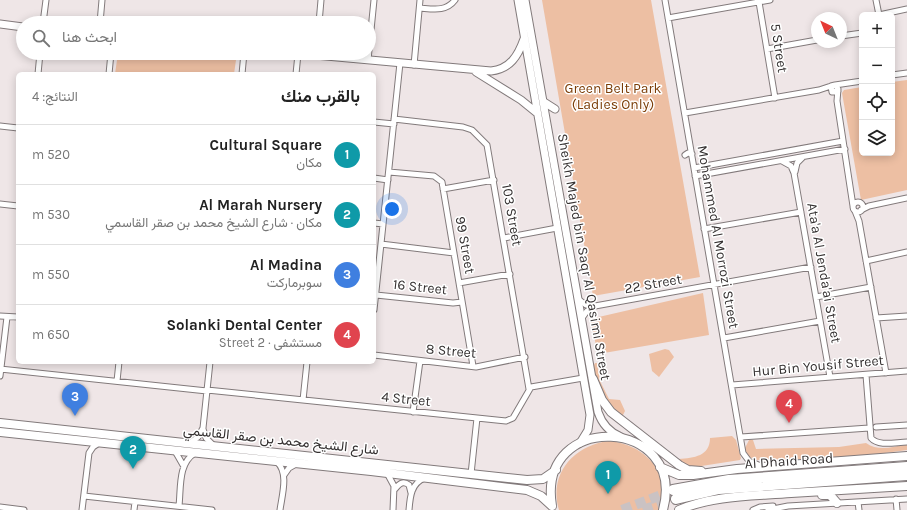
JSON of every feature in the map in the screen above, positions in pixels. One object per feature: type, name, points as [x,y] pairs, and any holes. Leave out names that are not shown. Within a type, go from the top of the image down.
[{"type":"highway","name":"Al Dhaid Road","points":[[907,467],[729,480],[675,494],[907,475]]},
{"type":"highway","points":[[877,478],[907,479]]},
{"type":"main road","name":"Sheikh Majed bin Saqr Al Qasimi Street","points":[[518,0],[590,420],[588,430],[580,443]]},
{"type":"main road","name":"Sheikh Majed bin Saqr Al Qasimi Street","points":[[525,0],[600,417],[608,429],[621,437]]},
{"type":"main road","points":[[0,24],[16,26]]},
{"type":"main road","points":[[368,60],[472,70],[495,70],[509,65],[517,56],[524,37]]},
{"type":"main road","points":[[472,70],[489,78],[537,113]]},
{"type":"main road","points":[[544,102],[555,110]]},
{"type":"main road","points":[[557,228],[565,251],[567,252],[571,250]]},
{"type":"main road","points":[[592,379],[606,406],[624,424],[684,468],[711,472]]},
{"type":"main road","name":"شارع الشيخ محمد بن صقر القاسمي","points":[[0,423],[535,480],[546,477],[556,470]]},
{"type":"main road","name":"شارع الشيخ محمد بن صقر القاسمي","points":[[0,432],[195,452],[526,490],[541,496],[553,508]]},
{"type":"main road","points":[[553,508],[551,488],[556,470],[568,452],[580,443],[604,436],[621,437],[644,448],[660,467],[672,473],[686,476],[764,467],[907,456]]},
{"type":"main road","points":[[371,472],[380,470],[380,466],[377,463]]},
{"type":"main road","points":[[660,467],[666,490],[663,510]]},
{"type":"main road","points":[[679,510],[699,503],[730,498],[907,486]]},
{"type":"main road","points":[[812,492],[830,495],[837,503]]},
{"type":"main road","points":[[693,510],[730,498]]},
{"type":"street","points":[[44,16],[46,0]]},
{"type":"street","points":[[101,16],[102,0]]},
{"type":"street","points":[[320,16],[321,0]]},
{"type":"street","points":[[372,16],[374,0]]},
{"type":"street","points":[[414,65],[420,0]]},
{"type":"street","points":[[420,8],[442,9],[450,6],[455,0]]},
{"type":"street","name":"Mohammed Al Morrozi Street","points":[[665,0],[745,458],[764,467]]},
{"type":"street","points":[[668,18],[770,0]]},
{"type":"street","points":[[876,0],[878,12]]},
{"type":"street","name":"5 Street","points":[[759,2],[775,98]]},
{"type":"street","points":[[893,12],[907,9]]},
{"type":"street","points":[[847,35],[859,33]]},
{"type":"street","points":[[767,49],[811,41]]},
{"type":"street","points":[[38,72],[39,60]]},
{"type":"street","points":[[109,72],[110,60]]},
{"type":"street","points":[[242,72],[243,60]]},
{"type":"street","points":[[296,72],[297,60]]},
{"type":"street","points":[[376,295],[376,269],[381,244],[400,63]]},
{"type":"street","points":[[895,74],[907,72]]},
{"type":"street","points":[[685,113],[819,90],[834,89],[859,82]]},
{"type":"street","points":[[834,89],[852,194],[858,207],[859,221],[886,373]]},
{"type":"street","name":"103 Street","points":[[376,122],[460,126],[469,129],[487,145],[525,357],[529,389]]},
{"type":"street","points":[[0,126],[16,128]]},
{"type":"street","points":[[694,168],[843,141]]},
{"type":"street","points":[[695,176],[845,149]]},
{"type":"street","points":[[685,155],[688,153],[692,154]]},
{"type":"street","points":[[794,173],[797,163],[803,157]]},
{"type":"street","points":[[782,161],[791,166],[794,173]]},
{"type":"street","points":[[389,172],[436,177],[442,182],[443,189],[494,180]]},
{"type":"street","name":"Ata'a Al Jenda'ai Street","points":[[794,173],[830,378]]},
{"type":"street","points":[[376,178],[388,180]]},
{"type":"street","name":"99 Street","points":[[443,189],[473,366]]},
{"type":"street","points":[[858,207],[907,198]]},
{"type":"street","points":[[0,208],[0,204],[16,206]]},
{"type":"street","points":[[704,230],[801,212]]},
{"type":"street","points":[[376,223],[383,224]]},
{"type":"street","points":[[504,238],[557,228]]},
{"type":"street","points":[[381,244],[454,253]]},
{"type":"street","points":[[866,260],[907,252]]},
{"type":"street","name":"22 Street","points":[[595,306],[811,267]]},
{"type":"street","points":[[459,283],[510,274]]},
{"type":"street","points":[[816,297],[871,287]]},
{"type":"street","name":"16 Street","points":[[376,295],[453,303],[462,302]]},
{"type":"street","points":[[578,299],[586,304],[595,306]]},
{"type":"street","points":[[582,318],[587,311],[595,306]]},
{"type":"street","points":[[0,316],[16,317]]},
{"type":"street","points":[[876,318],[907,316]]},
{"type":"street","points":[[0,376],[7,317]]},
{"type":"street","points":[[724,338],[820,321]]},
{"type":"street","name":"8 Street","points":[[376,355],[473,366],[486,366],[525,357]]},
{"type":"street","points":[[414,412],[420,361]]},
{"type":"street","points":[[117,381],[119,364]]},
{"type":"street","points":[[210,364],[203,428],[206,438],[215,447]]},
{"type":"street","points":[[303,400],[307,364]]},
{"type":"street","name":"4 Street","points":[[0,369],[414,412],[510,420],[529,389]]},
{"type":"street","name":"Hur Bin Yousif Street","points":[[732,385],[907,371]]},
{"type":"street","points":[[866,374],[869,428],[871,438],[878,443],[907,442]]},
{"type":"street","points":[[529,389],[534,386],[583,378]]},
{"type":"street","points":[[471,474],[477,418]]},
{"type":"street","points":[[876,427],[907,425]]},
{"type":"street","points":[[188,444],[198,437],[203,428]]},
{"type":"street","points":[[741,437],[869,428]]},
{"type":"street","points":[[80,440],[86,446],[88,453],[82,510]]},
{"type":"street","points":[[88,453],[99,443]]},
{"type":"street","points":[[174,450],[183,466]]},
{"type":"street","points":[[179,506],[183,466],[195,452]]},
{"type":"street","points":[[276,462],[282,468],[284,475],[280,510]]},
{"type":"street","points":[[284,475],[290,468],[297,464]]},
{"type":"street","points":[[387,474],[393,480],[395,489],[393,510]]},
{"type":"street","points":[[408,510],[411,493],[416,484],[425,478]]},
{"type":"street","points":[[395,489],[400,484],[404,483],[408,485],[411,493]]},
{"type":"street","points":[[84,496],[212,510]]},
{"type":"street","points":[[896,499],[897,510]]},
{"type":"street","points":[[752,510],[760,507],[907,499]]},
{"type":"street","points":[[134,510],[135,502]]},
{"type":"street","points":[[858,502],[859,510]]},
{"type":"street","points":[[768,510],[788,506]]},
{"type":"street","points":[[0,507],[24,510]]},
{"type":"green space","name":"Green Belt Park (Ladies Only)","points":[[542,0],[651,0],[700,277],[593,296]]},
{"type":"green space","points":[[117,60],[236,60],[234,72],[115,72]]},
{"type":"green space","points":[[907,80],[907,190],[861,200],[842,93],[844,90],[859,88],[859,156],[895,156],[895,82]]},
{"type":"green space","points":[[703,293],[709,335],[598,354],[590,319]]},
{"type":"green space","points":[[665,349],[669,350],[674,357],[659,377],[652,371],[649,354]]},
{"type":"green space","points":[[595,363],[597,363],[600,381],[609,399],[620,400],[625,411],[623,415],[618,416],[602,393],[593,367]]},
{"type":"green space","points":[[732,436],[736,440],[741,458],[740,460],[695,467],[689,467],[679,462],[679,459],[695,457],[704,452],[707,449],[710,438]]},
{"type":"green space","points":[[749,440],[753,440],[756,449],[839,447],[866,443],[871,446],[881,448],[907,444],[907,450],[848,458],[757,460],[749,456],[746,451],[745,448]]},
{"type":"green space","points":[[609,441],[618,442],[636,449],[651,461],[657,469],[662,488],[659,510],[559,510],[557,485],[561,473],[567,464],[575,455],[585,448]]},
{"type":"tunnel","points":[[622,510],[672,491]]},
{"type":"tunnel","points":[[643,510],[676,499]]},
{"type":"place","name":"Al Madina","points":[[75,416]]},
{"type":"place","name":"Solanki Dental Center","points":[[789,423]]},
{"type":"place","name":"Al Marah Nursery","points":[[133,469]]},
{"type":"place","name":"Cultural Square","points":[[608,494]]}]
